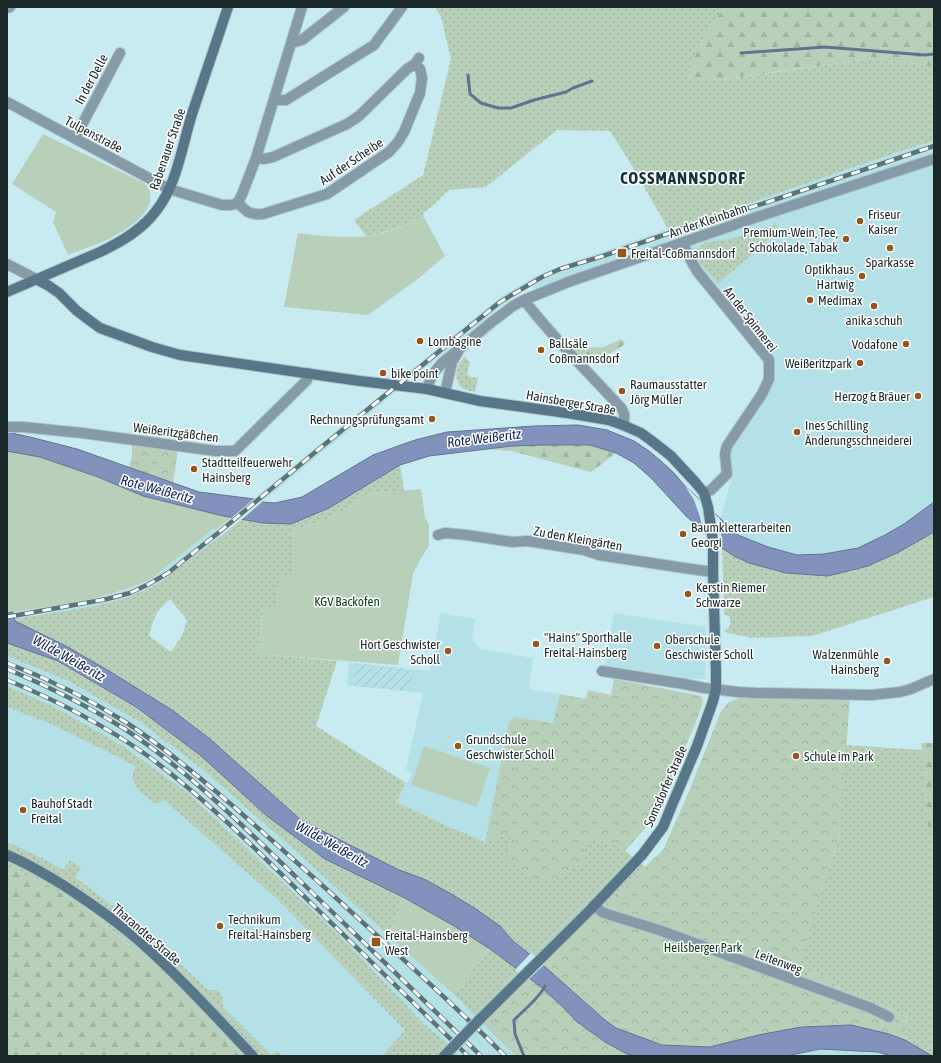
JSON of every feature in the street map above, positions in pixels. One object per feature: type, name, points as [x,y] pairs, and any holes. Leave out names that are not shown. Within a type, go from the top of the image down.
[{"type":"street","name":"Rabenauer Straße","points":[[7,292],[100,252],[127,237],[142,226],[156,211],[169,189],[192,114],[228,7]]},
{"type":"street","points":[[169,189],[222,205],[231,205],[238,202],[256,158],[302,7]]},
{"type":"street","points":[[291,43],[302,40],[344,7]]},
{"type":"street","points":[[274,99],[286,100],[374,45],[402,7]]},
{"type":"street","name":"In der Delle","points":[[75,138],[120,53]]},
{"type":"street","name":"Auf der Scheibe","points":[[238,202],[248,213],[254,215],[263,214],[327,194],[389,152],[404,132],[420,93],[422,78],[417,61],[359,116],[346,124],[273,157],[264,159],[256,158]]},
{"type":"street","name":"Tulpenstraße","points":[[7,102],[169,189]]},
{"type":"street","name":"An der Kleinbahn","points":[[428,389],[432,375],[442,363],[492,321],[512,306],[524,300],[572,281],[754,218],[934,159]]},
{"type":"street","name":"An der Spinnerei","points":[[683,243],[697,271],[769,360],[769,379],[762,394],[727,446],[725,454],[727,474],[710,490],[704,493]]},
{"type":"street","points":[[7,264],[36,279]]},
{"type":"street","name":"Hainsberger Straße","points":[[36,279],[50,286],[77,311],[100,328],[124,338],[180,355],[379,384],[428,389],[480,401],[609,420],[641,433],[671,456],[704,493],[708,507],[713,541],[716,689]]},
{"type":"street","points":[[524,300],[559,342],[622,409],[625,419],[623,425]]},
{"type":"street","name":"An der Kleinbahn","points":[[445,392],[452,362],[460,349]]},
{"type":"street","name":"Weißeritzgäßchen","points":[[7,427],[23,427],[82,433],[216,451],[235,450],[302,385],[306,380],[308,373]]},
{"type":"street","name":"Zu den Kleingärten","points":[[438,535],[444,532],[512,542],[528,542],[584,550],[599,555],[713,572]]},
{"type":"street","points":[[602,671],[702,688],[738,692],[872,694],[900,692],[934,679]]},
{"type":"street","name":"Somsdorfer Straße","points":[[444,1056],[642,855],[663,827],[697,746],[716,689]]},
{"type":"street","name":"Tharandter Straße","points":[[7,855],[35,869],[72,891],[136,939],[174,974],[253,1056]]},
{"type":"street","name":"Leitenweg","points":[[594,905],[602,912],[659,930],[871,1008],[889,1017]]},
{"type":"shaded area","points":[[934,141],[934,502],[904,524],[885,535],[858,548],[824,554],[797,555],[767,547],[738,535],[720,519],[731,482],[726,444],[775,367],[677,239],[605,264],[535,291],[532,286],[515,296],[262,502],[257,496],[503,295],[540,274],[668,229],[706,218]]},
{"type":"shaded area","points":[[214,528],[221,536],[147,590],[125,599],[104,605],[14,619],[13,612],[104,596],[142,584],[151,579]]},
{"type":"shaded area","name":"Grundschule Geschwister Scholl","points":[[441,613],[475,619],[472,639],[480,649],[533,658],[529,689],[560,694],[553,723],[515,717],[485,843],[396,802],[412,773],[406,769],[423,693],[347,685],[349,663],[430,671]]},
{"type":"shaded area","name":"Oberschule Geschwister Scholl","points":[[614,613],[706,627],[705,679],[684,678],[605,665]]},
{"type":"shaded area","points":[[7,656],[68,681],[140,722],[202,769],[418,962],[516,1056],[460,1056],[445,1041],[424,1024],[344,940],[188,793],[123,746],[55,707],[7,686]]},
{"type":"shaded area","points":[[355,663],[408,669],[407,678],[412,678],[410,691],[353,686]]},
{"type":"shaded area","name":"Technikum Freital-Hainsberg","points":[[7,707],[53,725],[135,766],[164,800],[276,898],[405,1030],[382,1056],[271,1055],[223,1007],[222,995],[217,990],[208,990],[158,943],[116,908],[75,877],[81,868],[64,870],[7,842]]},
{"type":"shaded area","points":[[820,1049],[878,1052],[891,1056],[786,1056]]},
{"type":"green space","points":[[435,7],[724,7],[705,36],[684,77],[721,80],[875,58],[934,67],[934,141],[706,218],[668,229],[634,169],[610,131],[557,130],[486,187],[449,190],[423,213],[424,217],[389,231],[366,236],[354,220],[423,175],[451,59],[441,17]]},
{"type":"green space","points":[[724,7],[934,7],[934,67],[875,58],[721,80],[683,77],[705,36]]},
{"type":"green space","points":[[43,134],[144,183],[149,191],[151,199],[143,214],[129,227],[103,242],[68,255],[53,222],[56,212],[12,184]]},
{"type":"green space","points":[[424,217],[445,256],[419,278],[368,315],[284,307],[298,233],[338,237],[368,236],[390,231]]},
{"type":"green space","points":[[775,222],[778,227],[777,232],[718,284],[699,262],[696,256],[698,249],[704,243],[734,238],[774,225]]},
{"type":"green space","points":[[621,339],[625,343],[618,349],[585,361],[572,348],[604,347]]},
{"type":"green space","points":[[465,356],[470,363],[467,373],[470,377],[478,378],[475,392],[463,389],[459,385],[456,376],[458,365]]},
{"type":"green space","points":[[132,444],[178,450],[173,483],[129,467],[132,457]]},
{"type":"green space","points":[[542,445],[590,445],[616,453],[591,472],[511,451],[486,449]]},
{"type":"green space","points":[[7,451],[40,457],[98,477],[143,496],[232,517],[216,530],[214,528],[151,579],[99,597],[7,613]]},
{"type":"green space","points":[[400,465],[404,491],[369,494],[331,518],[291,530],[291,578],[274,610],[263,609],[258,654],[337,661],[316,726],[406,783],[396,802],[485,843],[511,832],[588,839],[617,844],[645,867],[543,965],[513,941],[500,926],[453,895],[426,880],[397,869],[301,820],[210,739],[172,710],[66,646],[14,621],[14,619],[105,604],[137,594],[157,584],[242,519],[263,523],[363,488]],"holes":[[[170,599],[187,620],[182,636],[171,652],[149,636],[156,616],[161,608]]]},
{"type":"green space","name":"KGV Backofen","points":[[421,489],[425,518],[429,525],[429,546],[413,574],[398,665],[258,654],[263,609],[274,610],[279,577],[291,578],[291,530],[331,518],[369,494]]},
{"type":"green space","points":[[934,532],[934,597],[812,636],[752,638],[724,632],[730,626],[730,617],[724,614],[722,548],[749,563],[786,573],[828,576],[899,552]]},
{"type":"green space","points":[[7,643],[58,661],[136,708],[200,755],[267,816],[325,859],[403,897],[390,937],[202,769],[140,722],[68,681],[7,656]]},
{"type":"green space","points":[[614,679],[701,696],[703,702],[696,722],[652,826],[647,826],[625,851],[617,844],[588,839],[583,864],[547,882],[530,878],[506,859],[511,832],[485,843],[509,722],[515,717],[553,723],[560,694],[586,699],[588,690],[611,695]]},
{"type":"green space","points":[[7,686],[55,707],[123,746],[188,793],[344,940],[424,1024],[445,1041],[460,1056],[382,1056],[405,1030],[276,898],[164,800],[156,804],[138,790],[132,777],[135,766],[53,725],[7,707]]},
{"type":"green space","name":"Heilsberger Park","points":[[739,698],[850,699],[839,838],[827,871],[797,976],[806,978],[813,973],[832,980],[837,989],[885,1006],[907,1017],[905,1040],[889,1034],[851,1025],[802,1027],[763,1034],[709,1047],[662,1045],[616,1028],[543,965],[663,850],[688,794],[721,711],[729,702]]},
{"type":"green space","points":[[921,743],[934,743],[934,829],[928,829]]},
{"type":"green space","points":[[845,745],[922,750],[928,829],[934,829],[934,1056],[905,1040],[907,1017],[885,1006],[837,989],[832,980],[813,973],[806,978],[796,976],[827,871],[839,838]]},
{"type":"green space","points":[[424,746],[490,768],[477,807],[411,785]]},
{"type":"green space","points":[[7,842],[64,870],[70,860],[81,868],[75,877],[116,908],[158,943],[208,990],[217,990],[222,995],[223,1007],[271,1055],[277,1051],[282,1056],[242,1056],[200,1012],[123,939],[84,907],[42,882],[7,866]]},
{"type":"green space","points":[[7,866],[42,882],[84,907],[153,965],[242,1056],[7,1056]]},
{"type":"green space","points":[[403,897],[454,926],[490,949],[453,994],[390,937]]},
{"type":"green space","points":[[490,949],[530,979],[483,1024],[453,994]]},
{"type":"green space","points":[[530,979],[541,987],[576,1021],[627,1054],[636,1056],[516,1056],[483,1024]]},
{"type":"water","name":"Rote Weißeritz","points":[[578,425],[607,430],[634,441],[661,461],[685,486],[738,535],[768,547],[797,555],[824,554],[858,548],[904,524],[934,502],[934,532],[899,552],[868,566],[828,576],[786,573],[749,563],[734,556],[722,548],[686,516],[651,478],[634,463],[616,453],[590,445],[512,446],[429,456],[400,465],[329,508],[291,524],[263,523],[223,516],[143,496],[98,477],[40,457],[7,451],[7,432],[77,449],[199,492],[275,503],[302,497],[373,455],[415,440],[447,432],[534,426]]},
{"type":"water","name":"Wilde Weißeritz","points":[[13,612],[15,621],[66,646],[172,710],[210,739],[301,820],[397,869],[426,880],[476,909],[500,926],[513,941],[616,1028],[662,1045],[709,1047],[763,1034],[802,1027],[851,1025],[889,1034],[905,1040],[932,1056],[891,1056],[878,1052],[820,1049],[786,1056],[636,1056],[627,1054],[605,1042],[576,1021],[541,987],[490,949],[454,926],[403,897],[325,859],[267,816],[200,755],[136,707],[58,661],[7,643],[7,613]]},
{"type":"pier","points":[[685,486],[720,519],[722,548],[703,531],[694,500]]},
{"type":"pier","points":[[255,498],[260,499],[262,502],[240,521],[230,519]]},
{"type":"pier","points":[[531,953],[545,964],[528,980],[515,970]]},
{"type":"waterway","points":[[741,53],[825,47],[925,55],[934,54]]},
{"type":"waterway","points":[[468,75],[470,94],[481,103],[498,108],[511,108],[534,100],[566,92],[592,81]]},
{"type":"waterway","points":[[524,1056],[515,1034],[514,1020],[535,999],[545,986]]},
{"type":"railway","points":[[7,617],[107,599],[130,593],[168,573],[500,302],[542,277],[560,269],[768,202],[934,146]]},
{"type":"railway","points":[[7,663],[68,690],[98,706],[127,723],[182,763],[322,885],[442,995],[505,1056]]},
{"type":"railway","points":[[7,669],[52,689],[95,711],[123,728],[168,761],[212,797],[254,836],[481,1056]]},
{"type":"railway","points":[[7,680],[62,705],[114,734],[148,756],[191,790],[253,846],[468,1056]]},
{"type":"place","name":"Friseur Kaiser","points":[[860,221]]},
{"type":"place","name":"Premium-Wein, Tee, Schokolade, Tabak","points":[[846,239]]},
{"type":"place","name":"Sparkasse","points":[[890,248]]},
{"type":"place","name":"Freital-Coßmannsdorf","points":[[622,253]]},
{"type":"place","name":"Optikhaus Hartwig","points":[[862,276]]},
{"type":"place","name":"Medimax","points":[[810,300]]},
{"type":"place","name":"anika schuh","points":[[874,306]]},
{"type":"place","name":"Lombagine","points":[[420,341]]},
{"type":"place","name":"Vodafone","points":[[906,344]]},
{"type":"place","name":"Ballsäle Coßmannsdorf","points":[[541,350]]},
{"type":"place","name":"Weißeritzpark","points":[[860,363]]},
{"type":"place","name":"bike point","points":[[383,373]]},
{"type":"place","name":"Raumausstatter Jörg Müller","points":[[622,391]]},
{"type":"place","name":"Herzog & Bräuer","points":[[918,396]]},
{"type":"place","name":"Rechnungsprüfungsamt","points":[[432,419]]},
{"type":"place","name":"Ines Schilling Änderungsschneiderei","points":[[797,432]]},
{"type":"place","name":"Stadtteilfeuerwehr Hainsberg","points":[[194,469]]},
{"type":"place","name":"Baumkletterarbeiten Georgi","points":[[683,534]]},
{"type":"place","name":"Kerstin Riemer Schwarze","points":[[688,594]]},
{"type":"place","name":"\"Hains\" Sporthalle Freital-Hainsberg","points":[[536,644]]},
{"type":"place","name":"Oberschule Geschwister Scholl","points":[[657,646]]},
{"type":"place","name":"Hort Geschwister Scholl","points":[[448,651]]},
{"type":"place","name":"Walzenmühle Hainsberg","points":[[887,661]]},
{"type":"place","name":"Grundschule Geschwister Scholl","points":[[458,746]]},
{"type":"place","name":"Schule im Park","points":[[796,756]]},
{"type":"place","name":"Bauhof Stadt Freital","points":[[23,810]]},
{"type":"place","name":"Technikum Freital-Hainsberg","points":[[220,926]]},
{"type":"place","name":"Freital-Hainsberg West","points":[[376,942]]},
{"type":"district","name":"COSSMANNSDORF","points":[[683,178]]}]
